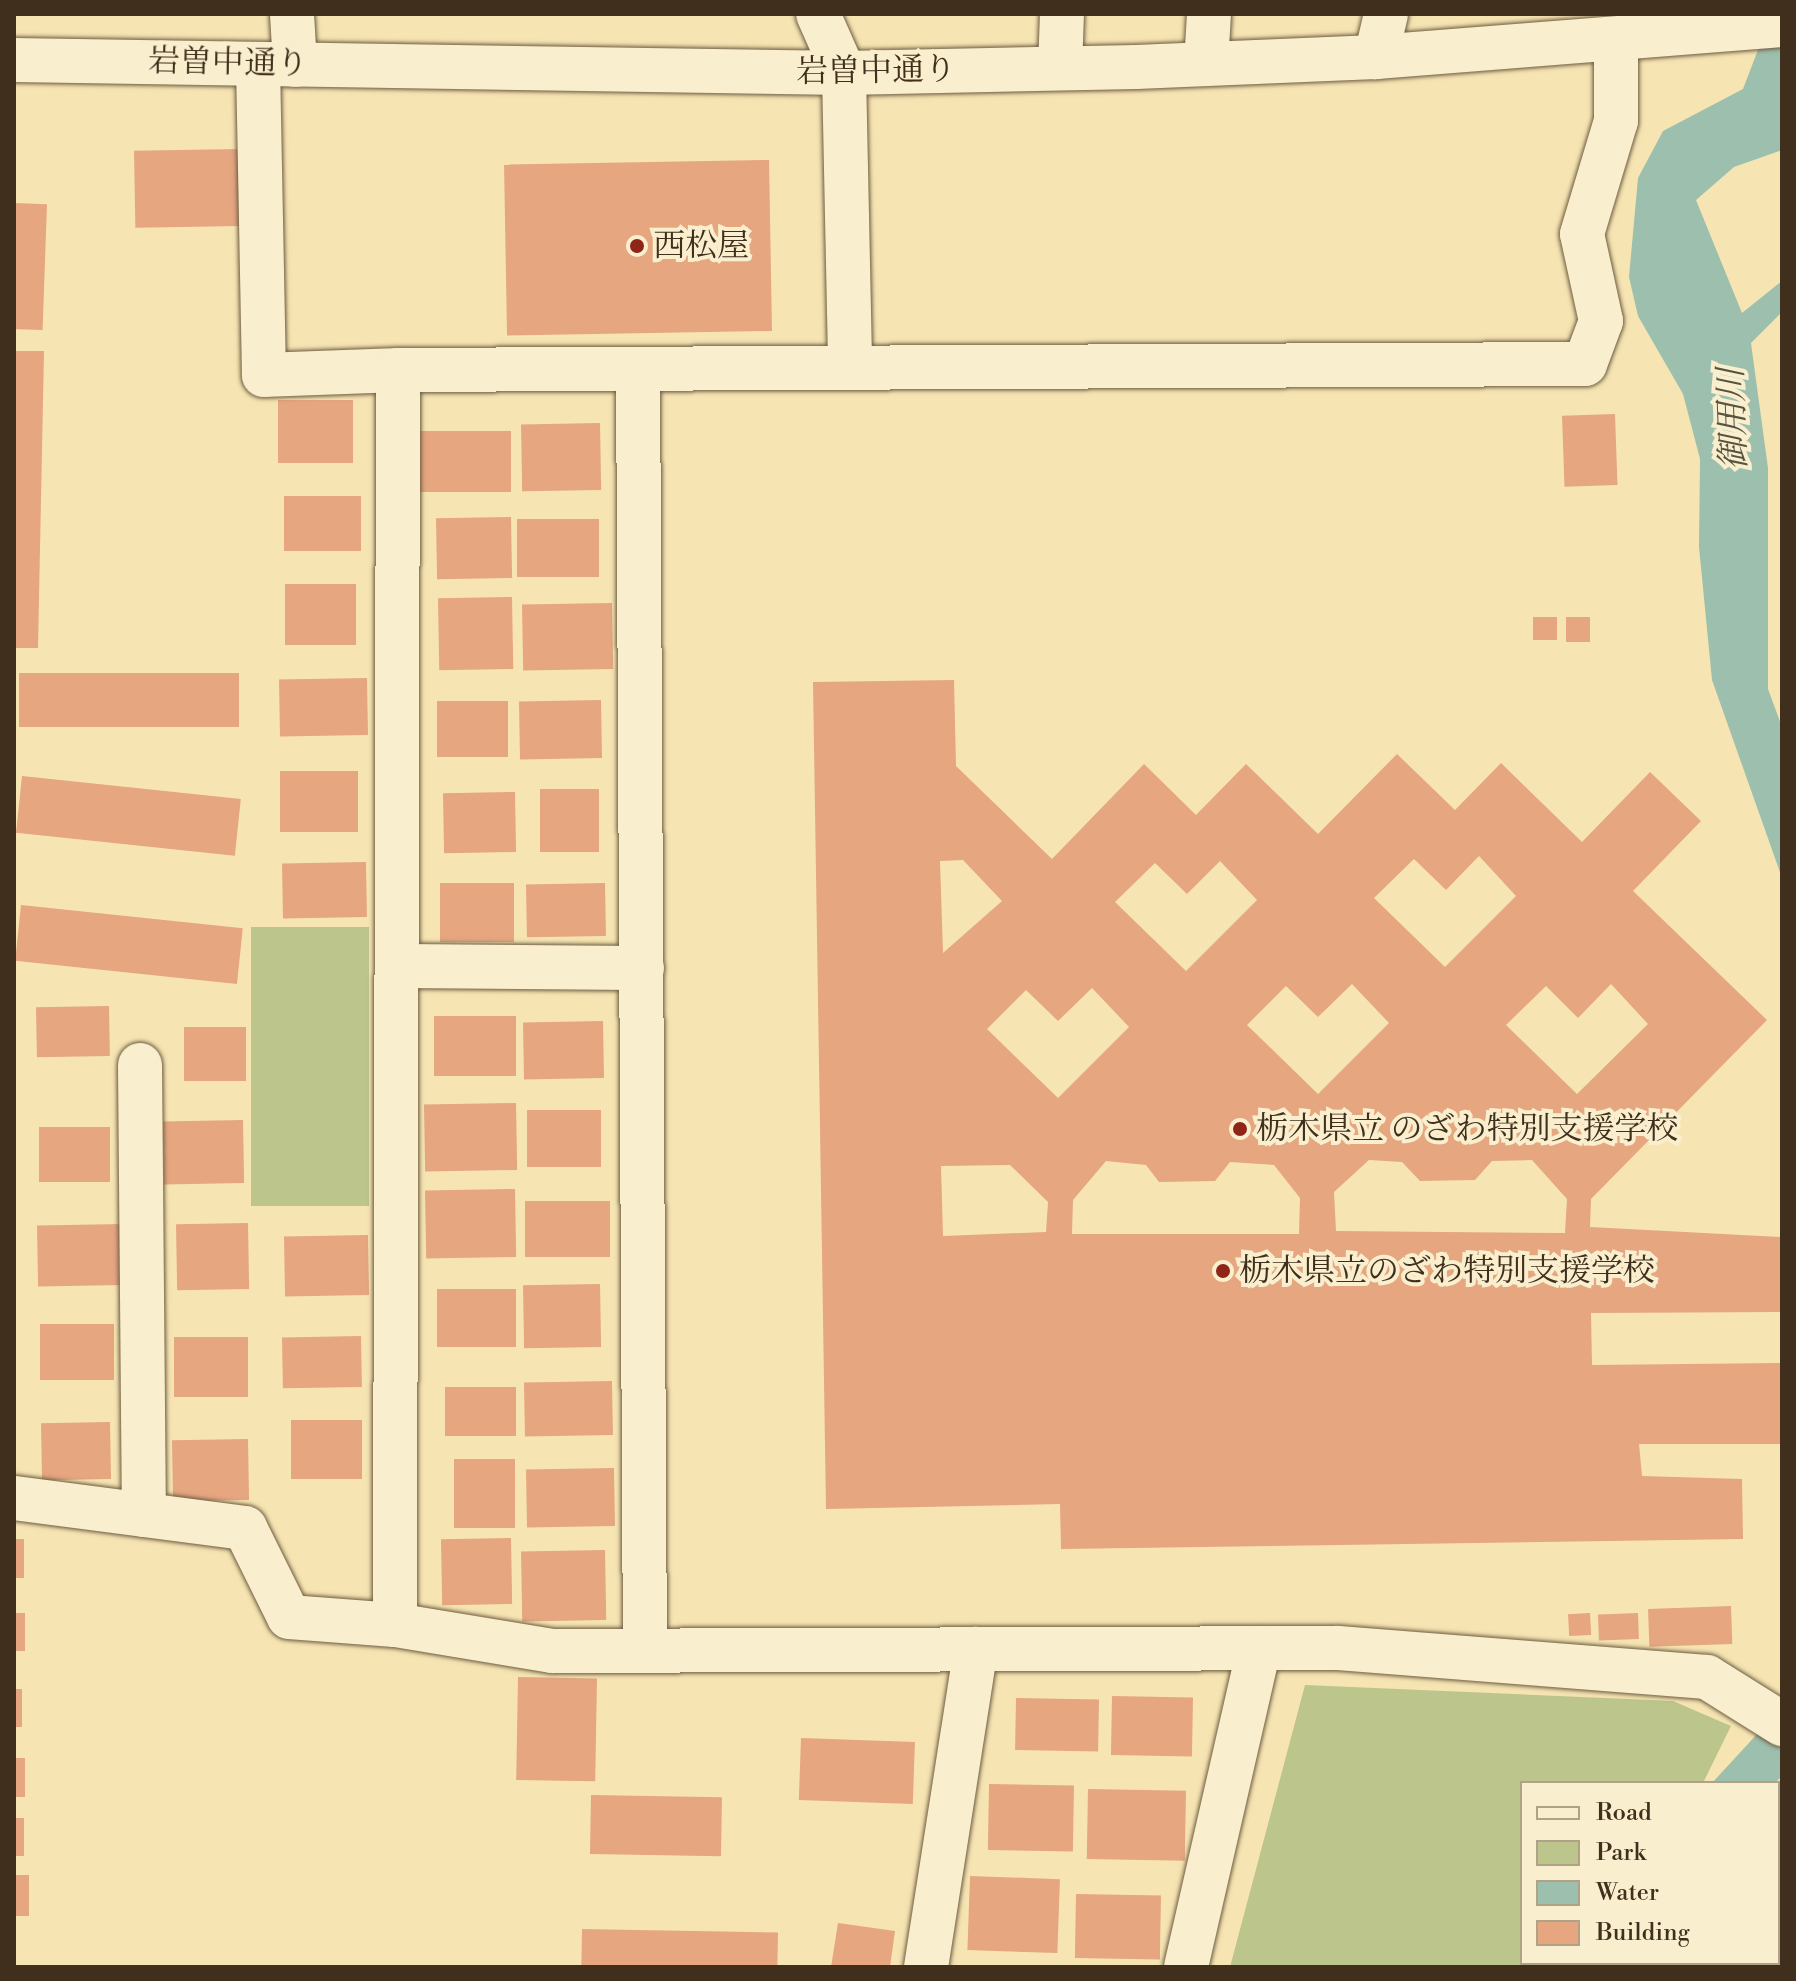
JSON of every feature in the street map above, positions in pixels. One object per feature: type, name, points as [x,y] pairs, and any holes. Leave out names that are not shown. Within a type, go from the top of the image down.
[{"type":"street","points":[[292,14],[276,64],[264,375],[398,370],[1585,364],[1601,321],[1582,234],[1616,121],[1616,39]]},
{"type":"street","points":[[818,14],[844,73],[850,367]]},
{"type":"street","points":[[1060,68],[1062,14]]},
{"type":"street","points":[[1206,64],[1209,14]]},
{"type":"street","points":[[1376,57],[1386,14]]},
{"type":"street","name":"岩曽中通り","points":[[14,60],[844,73],[1376,57],[1782,25]]},
{"type":"street","points":[[638,369],[645,1651]]},
{"type":"street","points":[[395,1625],[398,370]]},
{"type":"street","points":[[397,966],[642,968]]},
{"type":"street","points":[[140,1065],[144,1515]]},
{"type":"street","points":[[14,1498],[245,1528],[289,1617],[395,1625],[552,1651],[1338,1648],[1707,1677],[1782,1724]]},
{"type":"street","points":[[1186,1967],[1259,1648]]},
{"type":"street","points":[[926,1967],[976,1649]]},
{"type":"green space","points":[[251,927],[369,927],[369,1206],[251,1206]]},
{"type":"green space","points":[[1305,1685],[1673,1701],[1731,1726],[1704,1781],[1520,1781],[1520,1965],[1616,1967],[1230,1967]]},
{"type":"water","name":"御用川","points":[[1782,14],[1782,150],[1734,167],[1696,200],[1742,313],[1782,281],[1782,312],[1751,343],[1768,468],[1768,689],[1782,727],[1782,878],[1712,680],[1699,547],[1700,459],[1683,394],[1638,316],[1629,277],[1638,178],[1663,131],[1743,89],[1761,42]]},
{"type":"water","points":[[1782,1707],[1782,1776],[1777,1781],[1714,1781]]},
{"type":"building","points":[[239,149],[240,226],[135,228],[134,151]]},
{"type":"building","name":"西松屋","points":[[769,160],[772,331],[507,336],[504,165]]},
{"type":"building","points":[[14,203],[47,204],[43,330],[14,329]]},
{"type":"building","points":[[14,351],[44,351],[38,648],[14,648]]},
{"type":"building","points":[[278,400],[353,400],[353,463],[278,463]]},
{"type":"building","points":[[1615,414],[1617,485],[1565,487],[1562,416]]},
{"type":"building","points":[[600,423],[601,490],[522,491],[521,424]]},
{"type":"building","points":[[418,431],[511,431],[511,492],[418,492]]},
{"type":"building","points":[[284,496],[361,496],[361,551],[284,551]]},
{"type":"building","points":[[511,517],[512,578],[437,579],[436,518]]},
{"type":"building","points":[[517,519],[599,519],[599,577],[517,577]]},
{"type":"building","points":[[285,584],[356,584],[356,645],[285,645]]},
{"type":"building","points":[[512,597],[513,669],[439,670],[438,598]]},
{"type":"building","points":[[612,603],[613,669],[523,671],[522,605]]},
{"type":"building","points":[[1533,617],[1557,617],[1557,640],[1533,640]]},
{"type":"building","points":[[1566,617],[1590,617],[1590,642],[1566,642]]},
{"type":"building","points":[[19,673],[239,673],[239,727],[19,727]]},
{"type":"building","points":[[367,678],[368,735],[280,737],[279,680]]},
{"type":"building","name":"栃木県立 のざわ特別支援学校","points":[[954,680],[956,766],[1052,859],[1144,764],[1196,815],[1246,764],[1318,834],[1397,754],[1455,810],[1501,763],[1582,842],[1650,772],[1701,821],[1633,891],[1767,1020],[1591,1199],[1590,1227],[1782,1237],[1782,1312],[1591,1313],[1592,1365],[1782,1363],[1782,1444],[1639,1444],[1642,1476],[1742,1479],[1743,1539],[1061,1549],[1060,1504],[826,1509],[813,682]],"holes":[[[1479,856],[1516,896],[1445,967],[1374,898],[1414,859],[1446,890]],[[963,860],[1002,901],[943,953],[940,861]],[[1220,861],[1257,900],[1186,971],[1115,902],[1155,863],[1187,894]],[[1352,984],[1389,1023],[1318,1094],[1247,1025],[1286,986],[1318,1017]],[[1611,984],[1648,1024],[1577,1094],[1506,1025],[1546,986],[1578,1018]],[[1092,988],[1129,1027],[1058,1098],[987,1029],[1026,990],[1058,1021]],[[1369,1160],[1402,1162],[1420,1181],[1475,1180],[1492,1161],[1532,1160],[1567,1199],[1565,1233],[1336,1231],[1334,1192]],[[1106,1161],[1146,1165],[1159,1182],[1215,1181],[1230,1162],[1274,1165],[1300,1198],[1299,1234],[1072,1234],[1073,1200]],[[1010,1165],[1048,1202],[1046,1232],[943,1236],[941,1166]]]},
{"type":"building","points":[[601,700],[602,758],[520,759],[519,701]]},
{"type":"building","points":[[437,701],[508,701],[508,757],[437,757]]},
{"type":"building","points":[[280,771],[358,771],[358,832],[280,832]]},
{"type":"building","points":[[22,776],[241,799],[235,856],[16,833]]},
{"type":"building","points":[[540,789],[599,789],[599,852],[540,852]]},
{"type":"building","points":[[515,792],[516,852],[444,853],[443,793]]},
{"type":"building","points":[[366,862],[367,917],[283,918],[282,863]]},
{"type":"building","points":[[440,883],[514,883],[514,942],[440,942]]},
{"type":"building","points":[[605,883],[606,936],[527,937],[526,884]]},
{"type":"building","points":[[21,905],[243,928],[237,984],[15,961]]},
{"type":"building","points":[[109,1006],[110,1056],[37,1057],[36,1007]]},
{"type":"building","points":[[434,1016],[516,1016],[516,1076],[434,1076]]},
{"type":"building","points":[[603,1021],[604,1078],[524,1079],[523,1022]]},
{"type":"building","points":[[184,1027],[246,1027],[246,1081],[184,1081]]},
{"type":"building","points":[[516,1103],[517,1170],[425,1172],[424,1105]]},
{"type":"building","points":[[527,1110],[601,1110],[601,1167],[527,1167]]},
{"type":"building","points":[[243,1120],[244,1183],[164,1184],[163,1121]]},
{"type":"building","points":[[39,1127],[110,1127],[110,1182],[39,1182]]},
{"type":"building","points":[[515,1189],[516,1257],[426,1259],[425,1191]]},
{"type":"building","points":[[525,1201],[610,1201],[610,1257],[525,1257]]},
{"type":"building","points":[[248,1223],[249,1289],[177,1290],[176,1224]]},
{"type":"building","points":[[123,1224],[124,1285],[38,1286],[37,1226]]},
{"type":"building","points":[[368,1235],[369,1295],[285,1296],[284,1236]]},
{"type":"building","points":[[600,1284],[601,1347],[524,1348],[523,1285]]},
{"type":"building","points":[[437,1289],[516,1289],[516,1347],[437,1347]]},
{"type":"building","points":[[40,1324],[114,1324],[114,1380],[40,1380]]},
{"type":"building","points":[[361,1336],[362,1387],[283,1388],[282,1337]]},
{"type":"building","points":[[174,1337],[248,1337],[248,1397],[174,1397]]},
{"type":"building","points":[[612,1381],[613,1435],[525,1437],[524,1383]]},
{"type":"building","points":[[445,1387],[516,1387],[516,1436],[445,1436]]},
{"type":"building","points":[[291,1420],[362,1420],[362,1479],[291,1479]]},
{"type":"building","points":[[110,1422],[111,1479],[42,1480],[41,1423]]},
{"type":"building","points":[[248,1439],[249,1500],[173,1501],[172,1440]]},
{"type":"building","points":[[454,1459],[515,1459],[515,1528],[454,1528]]},
{"type":"building","points":[[614,1468],[615,1526],[527,1528],[526,1470]]},
{"type":"building","points":[[511,1538],[512,1604],[442,1605],[441,1539]]},
{"type":"building","points":[[14,1539],[24,1539],[24,1578],[14,1578]]},
{"type":"building","points":[[605,1550],[606,1620],[522,1621],[521,1551]]},
{"type":"building","points":[[1731,1606],[1732,1644],[1649,1647],[1648,1609]]},
{"type":"building","points":[[14,1613],[25,1613],[25,1651],[14,1651]]},
{"type":"building","points":[[1590,1613],[1591,1635],[1569,1636],[1568,1614]]},
{"type":"building","points":[[1638,1613],[1639,1639],[1599,1640],[1598,1614]]},
{"type":"building","points":[[518,1677],[597,1678],[595,1781],[516,1780]]},
{"type":"building","points":[[14,1689],[22,1689],[22,1727],[14,1727]]},
{"type":"building","points":[[1112,1696],[1193,1697],[1192,1756],[1111,1755]]},
{"type":"building","points":[[1016,1698],[1099,1699],[1098,1751],[1015,1750]]},
{"type":"building","points":[[801,1738],[915,1742],[913,1804],[799,1800]]},
{"type":"building","points":[[14,1758],[25,1758],[25,1797],[14,1797]]},
{"type":"building","points":[[989,1784],[1074,1785],[1073,1851],[988,1850]]},
{"type":"building","points":[[1088,1789],[1186,1791],[1185,1861],[1087,1859]]},
{"type":"building","points":[[591,1795],[722,1797],[721,1856],[590,1854]]},
{"type":"building","points":[[14,1818],[24,1818],[24,1856],[14,1856]]},
{"type":"building","points":[[14,1875],[29,1875],[29,1916],[14,1916]]},
{"type":"building","points":[[970,1876],[1060,1879],[1057,1953],[967,1950]]},
{"type":"building","points":[[1076,1894],[1161,1895],[1160,1959],[1075,1958]]},
{"type":"building","points":[[838,1923],[895,1931],[890,1967],[831,1967]]},
{"type":"building","points":[[582,1929],[778,1932],[777,1967],[581,1967]]},
{"type":"place","name":"西松屋","points":[[637,246]]},
{"type":"place","name":"栃木県立 のざわ特別支援学校","points":[[1240,1129]]},
{"type":"place","name":"栃木県立のざわ特別支援学校","points":[[1223,1271]]}]
